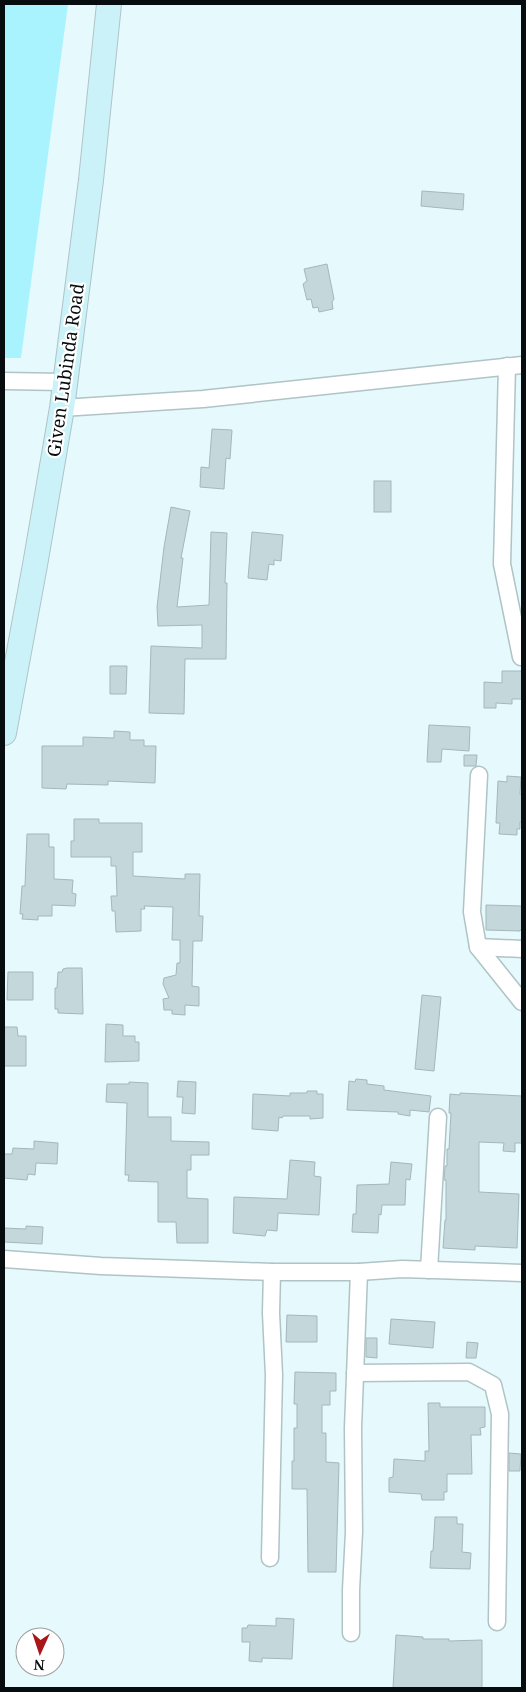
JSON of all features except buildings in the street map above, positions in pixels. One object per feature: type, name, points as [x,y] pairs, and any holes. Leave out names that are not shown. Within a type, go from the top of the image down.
[{"type":"street","name":"Given Lubinda Road","points":[[4,733],[62,408],[91,180],[108,4]]},
{"type":"street","points":[[62,408],[203,399],[515,366],[502,564],[521,657]]},
{"type":"street","points":[[4,381],[64,382]]},
{"type":"street","points":[[479,775],[472,912],[478,947],[522,1002]]},
{"type":"street","points":[[478,947],[522,949]]},
{"type":"street","points":[[429,1270],[438,1117]]},
{"type":"street","points":[[4,1259],[101,1266],[272,1272],[360,1272],[402,1269],[522,1273]]},
{"type":"street","points":[[270,1558],[274,1375],[271,1313],[272,1272]]},
{"type":"street","points":[[351,1633],[354,1532],[353,1428],[360,1272]]},
{"type":"street","points":[[356,1373],[470,1372],[493,1385],[500,1414],[497,1622]]},
{"type":"shaded area","points":[[4,4],[68,4],[21,358],[4,358]]}]
